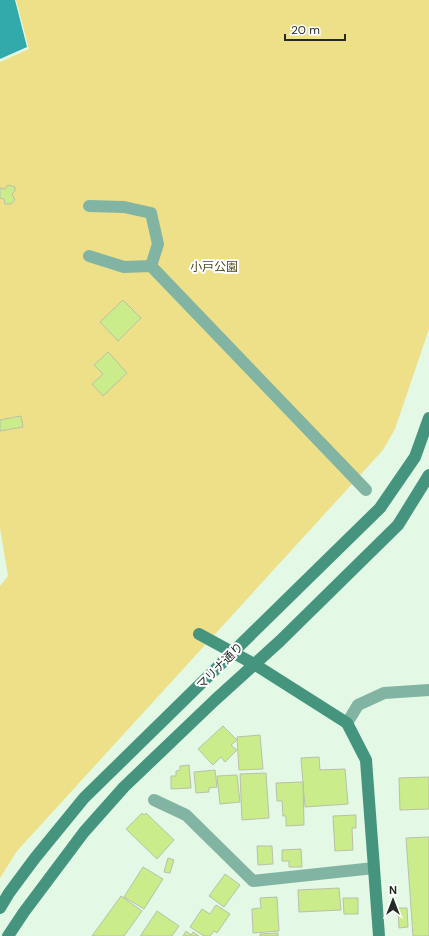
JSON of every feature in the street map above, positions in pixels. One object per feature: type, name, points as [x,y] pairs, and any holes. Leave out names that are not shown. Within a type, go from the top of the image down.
[{"type":"street","points":[[89,206],[124,207],[151,213],[158,244],[151,266]]},
{"type":"street","points":[[89,256],[124,267],[151,266],[366,490]]},
{"type":"street","name":"マリナ通り","points":[[0,908],[35,858],[84,798],[380,508],[415,457],[429,418]]},
{"type":"street","name":"マリナ通り","points":[[8,936],[24,912],[84,832],[124,787],[215,700],[285,636],[398,525],[429,475]]},
{"type":"street","points":[[199,634],[254,664],[347,723],[366,760],[378,936]]},
{"type":"street","points":[[347,723],[358,705],[384,693],[429,690]]},
{"type":"street","points":[[154,800],[186,815],[254,881],[374,868]]},
{"type":"green space","name":"小戸公園","points":[[16,0],[429,0],[429,329],[395,429],[383,450],[17,851],[0,878],[0,586],[8,576],[0,528],[0,62],[29,49]]},
{"type":"water","points":[[0,0],[15,0],[27,47],[0,59]]},
{"type":"building","points":[[8,185],[15,187],[15,191],[12,194],[15,200],[11,204],[5,204],[4,199],[0,198],[0,188],[5,189]]},
{"type":"building","points":[[123,300],[141,318],[118,341],[100,322]]},
{"type":"building","points":[[108,352],[127,373],[103,396],[92,384],[103,374],[94,365]]},
{"type":"building","points":[[21,416],[23,427],[0,431],[0,420]]},
{"type":"building","points":[[223,726],[237,740],[231,745],[237,750],[225,762],[221,757],[213,765],[198,749]]},
{"type":"building","points":[[260,735],[263,769],[239,770],[237,737]]},
{"type":"building","points":[[319,757],[320,770],[345,769],[348,804],[305,807],[301,758]]},
{"type":"building","points":[[189,765],[191,788],[171,789],[171,776],[176,776],[176,771],[180,770],[180,766]]},
{"type":"building","points":[[215,770],[217,787],[209,788],[209,792],[196,793],[194,772]]},
{"type":"building","points":[[266,773],[269,818],[242,820],[240,774]]},
{"type":"building","points":[[237,775],[240,802],[220,804],[217,776]]},
{"type":"building","points":[[429,777],[429,809],[400,810],[399,778]]},
{"type":"building","points":[[303,782],[304,825],[286,826],[286,816],[283,816],[282,801],[277,801],[276,783]]},
{"type":"building","points":[[142,813],[144,815],[146,813],[174,840],[157,859],[126,829]]},
{"type":"building","points":[[356,815],[356,828],[352,828],[353,850],[335,851],[333,816]]},
{"type":"building","points":[[429,837],[429,936],[413,936],[406,838]]},
{"type":"building","points":[[257,846],[272,846],[273,864],[258,865]]},
{"type":"building","points":[[301,849],[302,867],[289,867],[289,861],[282,861],[282,850]]},
{"type":"building","points":[[168,858],[174,860],[170,873],[164,872]]},
{"type":"building","points":[[143,867],[163,879],[144,909],[124,897]]},
{"type":"building","points":[[225,874],[240,885],[224,907],[209,896]]},
{"type":"building","points":[[339,888],[341,910],[299,912],[298,890]]},
{"type":"building","points":[[121,896],[142,911],[124,936],[92,936]]},
{"type":"building","points":[[277,897],[279,931],[253,933],[252,909],[261,908],[260,898]]},
{"type":"building","points":[[343,898],[358,898],[358,914],[344,914]]},
{"type":"building","points":[[216,905],[230,914],[217,933],[214,931],[210,936],[204,936],[190,927],[202,909],[210,914]]},
{"type":"building","points":[[398,908],[407,908],[408,927],[399,928]]},
{"type":"building","points":[[157,911],[179,926],[172,936],[141,936],[141,935]]},
{"type":"building","points":[[186,931],[191,935],[193,932],[199,936],[183,936]]},
{"type":"building","points":[[278,933],[278,936],[260,936],[260,934]]}]
